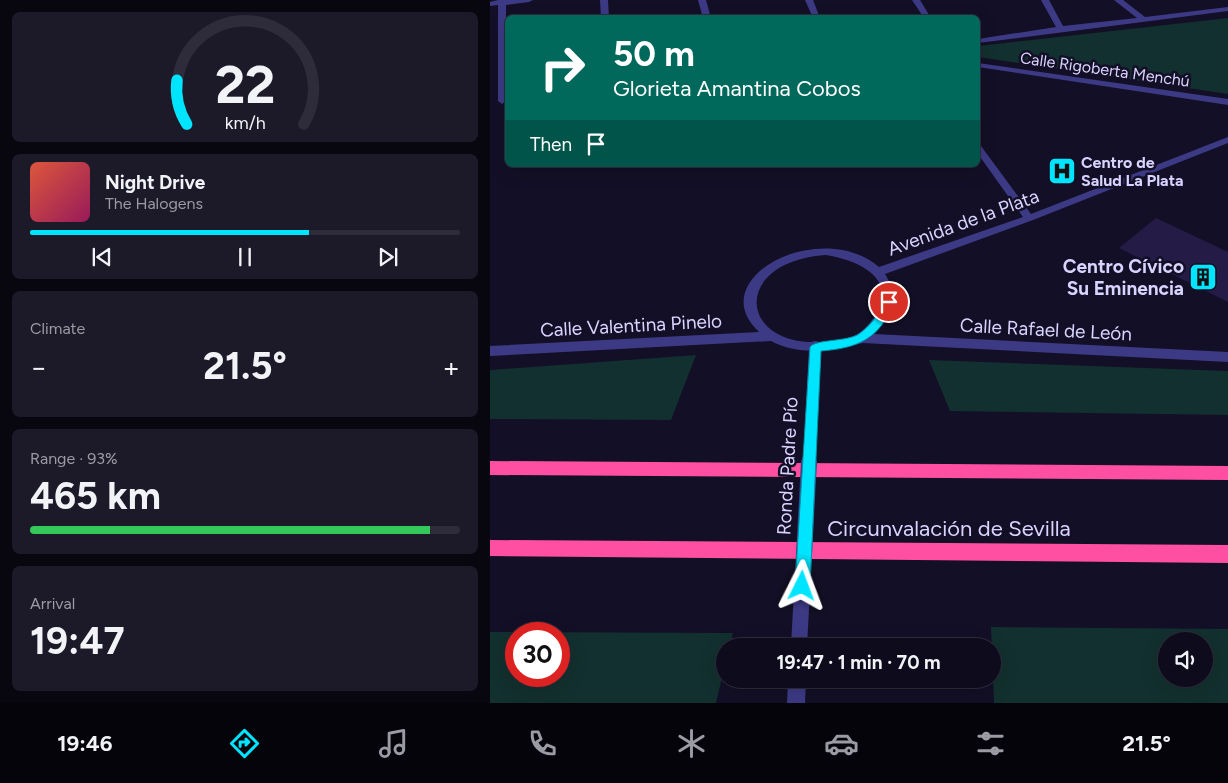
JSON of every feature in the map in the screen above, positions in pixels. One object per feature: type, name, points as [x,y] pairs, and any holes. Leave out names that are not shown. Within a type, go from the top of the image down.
[{"type":"highway","points":[[490,468],[1228,473]]},
{"type":"highway","name":"Circunvalación de Sevilla","points":[[490,548],[1228,554]]},
{"type":"street","points":[[490,4],[503,1],[529,0]]},
{"type":"street","points":[[604,0],[605,15]]},
{"type":"street","points":[[702,0],[706,15]]},
{"type":"street","points":[[809,0],[816,15]]},
{"type":"street","points":[[916,0],[926,15]]},
{"type":"street","points":[[1045,0],[1061,29]]},
{"type":"street","points":[[1118,0],[1143,19]]},
{"type":"street","points":[[490,103],[505,101],[503,1]]},
{"type":"street","points":[[980,41],[1226,6]]},
{"type":"street","name":"Calle Rigoberta Menchú","points":[[980,65],[1228,102]]},
{"type":"street","name":"Avenida de la Plata","points":[[878,272],[1030,218],[1228,140]]},
{"type":"street","points":[[980,151],[1030,218]]},
{"type":"street","points":[[826,251],[846,254],[864,261],[878,272],[887,286],[889,302],[883,319],[861,338],[834,346],[815,347],[793,344],[773,336],[759,324],[751,310],[750,295],[757,280],[768,268],[785,258],[805,253],[826,251]]},
{"type":"street","name":"Calle Valentina Pinelo","points":[[490,351],[773,336]]},
{"type":"street","name":"Calle Rafael de León","points":[[861,338],[1228,357]]},
{"type":"street","name":"Ronda Padre Pío","points":[[799,638],[815,347]]},
{"type":"street","points":[[796,703],[797,688]]},
{"type":"green space","points":[[1228,18],[1228,94],[980,57],[980,46]]},
{"type":"green space","points":[[696,355],[671,420],[490,419],[490,370]]},
{"type":"green space","points":[[929,360],[1228,371],[1228,415],[950,411]]},
{"type":"green space","points":[[991,627],[1228,629],[1228,703],[994,703],[993,688],[1001,688],[1001,638],[991,638]]},
{"type":"green space","points":[[490,632],[505,632],[505,687],[570,687],[570,632],[733,633],[732,638],[716,638],[716,688],[720,688],[716,703],[490,703]]},
{"type":"building","name":"Centro Cívico Su Eminencia","points":[[1156,218],[1228,252],[1228,302],[1119,248]]},
{"type":"place","name":"Centro de Salud La Plata","points":[[1062,171]]},
{"type":"place","name":"Centro Cívico Su Eminencia","points":[[1203,277]]},
{"type":"route","points":[[802,586],[815,347],[834,346],[861,338],[883,319],[889,302]]}]
